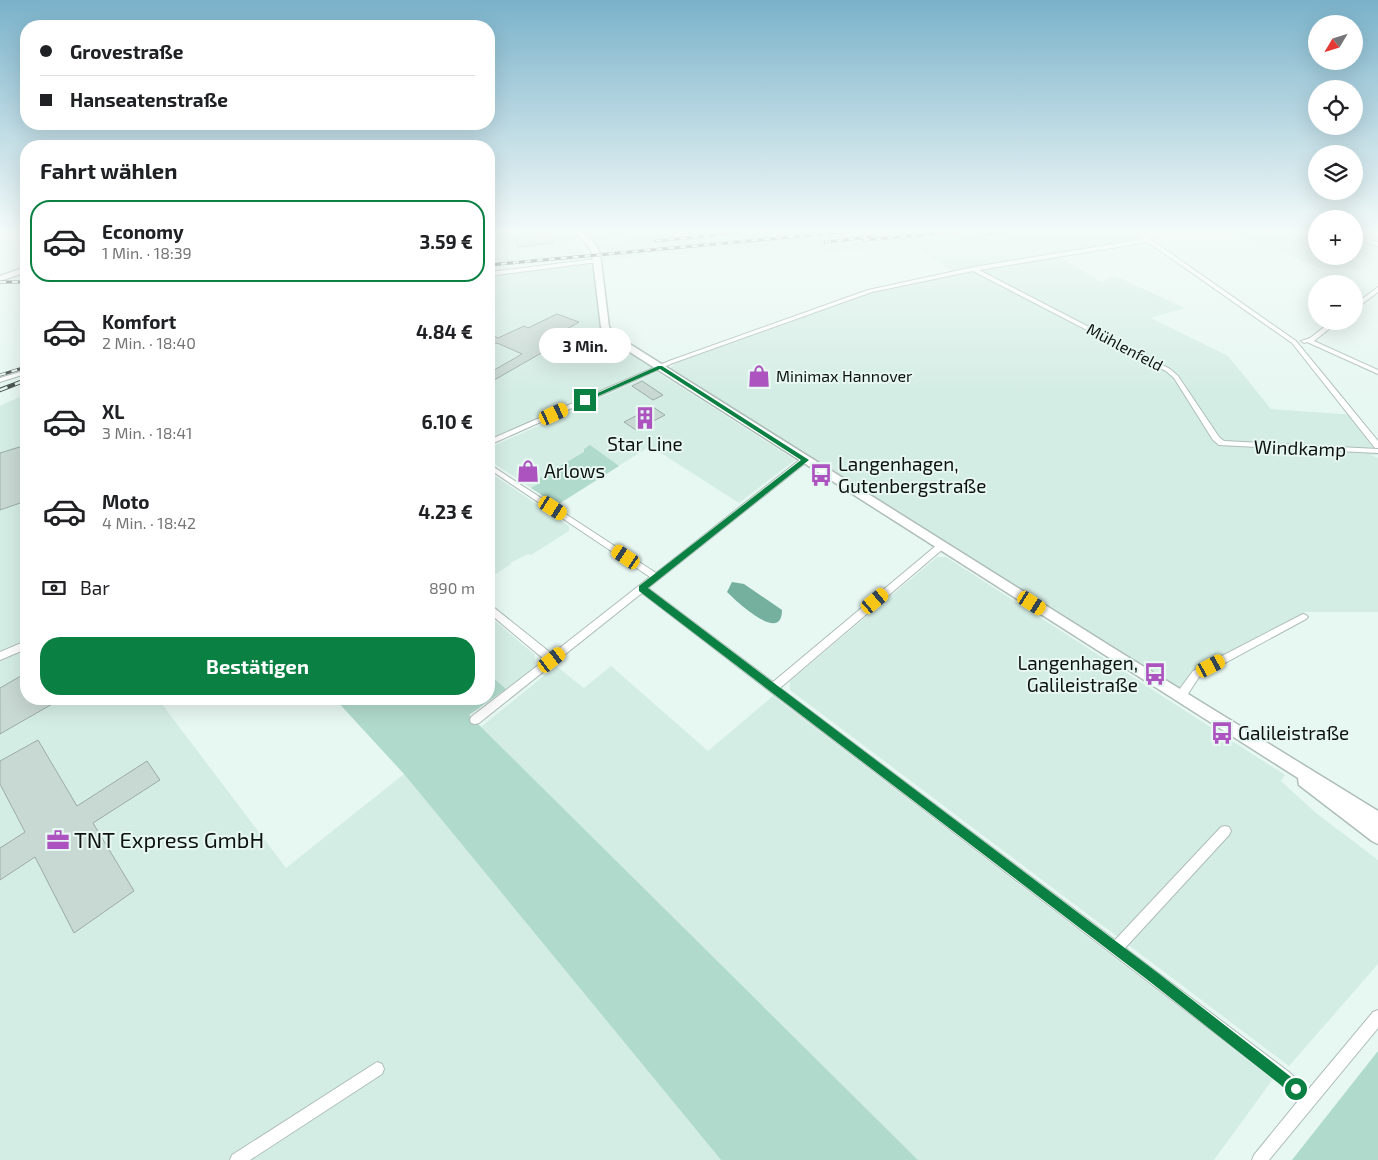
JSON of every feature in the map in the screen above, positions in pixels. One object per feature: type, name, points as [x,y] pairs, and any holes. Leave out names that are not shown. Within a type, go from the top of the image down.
[{"type":"street","points":[[599,283],[605,327],[608,333],[805,460],[1282,761],[1314,778],[1378,820]]},
{"type":"street","points":[[495,440],[660,367],[870,291],[907,283]]},
{"type":"street","name":"Mühlenfeld","points":[[1001,283],[1168,370],[1176,378],[1216,438],[1222,443]]},
{"type":"street","points":[[1210,283],[1294,342],[1378,446]]},
{"type":"street","points":[[1363,301],[1378,289]]},
{"type":"street","points":[[1308,341],[1323,330]]},
{"type":"street","points":[[1294,342],[1308,341],[1378,372]]},
{"type":"street","points":[[0,380],[20,374]]},
{"type":"street","name":"Windkamp","points":[[1222,443],[1378,451]]},
{"type":"street","points":[[495,704],[805,460]]},
{"type":"street","points":[[495,470],[656,577]]},
{"type":"street","points":[[773,688],[941,546]]},
{"type":"street","points":[[642,588],[1284,1077],[1307,1100]]},
{"type":"street","points":[[495,613],[552,660]]},
{"type":"street","points":[[1180,697],[1196,674],[1303,617]]},
{"type":"street","points":[[0,656],[20,648]]},
{"type":"street","points":[[475,720],[494,705]]},
{"type":"street","points":[[1282,761],[1326,798],[1378,836]]},
{"type":"street","points":[[1116,948],[1225,832]]},
{"type":"street","points":[[1259,1160],[1378,1017]]},
{"type":"street","points":[[237,1160],[377,1068]]},
{"type":"shaded area","points":[[495,283],[600,283],[608,333],[660,367],[495,440]]},
{"type":"shaded area","points":[[915,283],[1131,283],[1185,308],[1151,318],[1228,356],[1271,409],[1354,415],[1378,446],[1378,455],[1371,455],[1378,458],[1378,612],[1305,612],[1194,673],[1181,691],[671,371],[671,367],[678,362],[878,290]]},
{"type":"shaded area","points":[[657,372],[795,460],[739,503],[650,446],[557,505],[495,464],[495,445]]},
{"type":"shaded area","points":[[20,397],[20,705],[163,705],[286,868],[404,774],[721,1160],[0,1160],[0,406]]},
{"type":"shaded area","points":[[590,445],[619,466],[557,505],[531,488],[540,483],[538,479],[584,452],[584,449]]},
{"type":"shaded area","points":[[495,476],[569,526],[569,531],[531,555],[528,554],[495,574]]},
{"type":"shaded area","points":[[937,557],[946,557],[1285,775],[1281,781],[1316,813],[1378,860],[1378,964],[1289,1066],[790,690],[790,681]]},
{"type":"shaded area","points":[[732,582],[744,584],[782,610],[780,620],[775,623],[767,622],[739,603],[727,592]]},
{"type":"shaded area","points":[[495,621],[535,655],[535,667],[506,689],[495,679]]},
{"type":"shaded area","points":[[556,666],[584,688],[611,666],[708,751],[773,696],[1273,1079],[1214,1160],[918,1160],[481,727]]},
{"type":"shaded area","points":[[495,679],[506,689],[495,697]]},
{"type":"shaded area","points":[[341,705],[483,705],[469,715],[918,1160],[721,1160],[404,774]]},
{"type":"shaded area","points":[[1378,1051],[1378,1160],[1292,1160]]},
{"type":"building","points":[[557,314],[579,322],[548,340],[557,344],[495,380],[495,370],[522,354],[497,343],[495,344],[495,337],[498,338],[524,326],[528,328]]},
{"type":"building","points":[[642,381],[663,395],[653,400],[632,386]]},
{"type":"building","name":"Star Line","points":[[653,407],[665,415],[636,430],[624,422]]},
{"type":"building","points":[[20,447],[20,503],[0,510],[0,453]]},
{"type":"building","points":[[20,676],[20,705],[51,705],[0,734],[0,688]]},
{"type":"building","name":"TNT Express GmbH","points":[[38,740],[77,806],[147,761],[160,780],[93,823],[134,891],[74,933],[35,857],[0,880],[0,848],[25,832],[0,784],[0,761]]},
{"type":"railway","points":[[0,375],[20,369]]},
{"type":"railway","points":[[0,390],[20,382]]},
{"type":"place","name":"Minimax Hannover","points":[[759,376]]},
{"type":"place","name":"Star Line","points":[[645,418]]},
{"type":"place","name":"Arlows","points":[[528,471]]},
{"type":"place","name":"Langenhagen, Gutenbergstraße","points":[[821,475]]},
{"type":"place","name":"Langenhagen, Galileistraße","points":[[1155,674]]},
{"type":"place","name":"Galileistraße","points":[[1222,733]]},
{"type":"place","name":"TNT Express GmbH","points":[[58,840]]},
{"type":"route","points":[[585,400],[660,367],[805,460],[642,588],[1284,1077],[1296,1089]]}]
